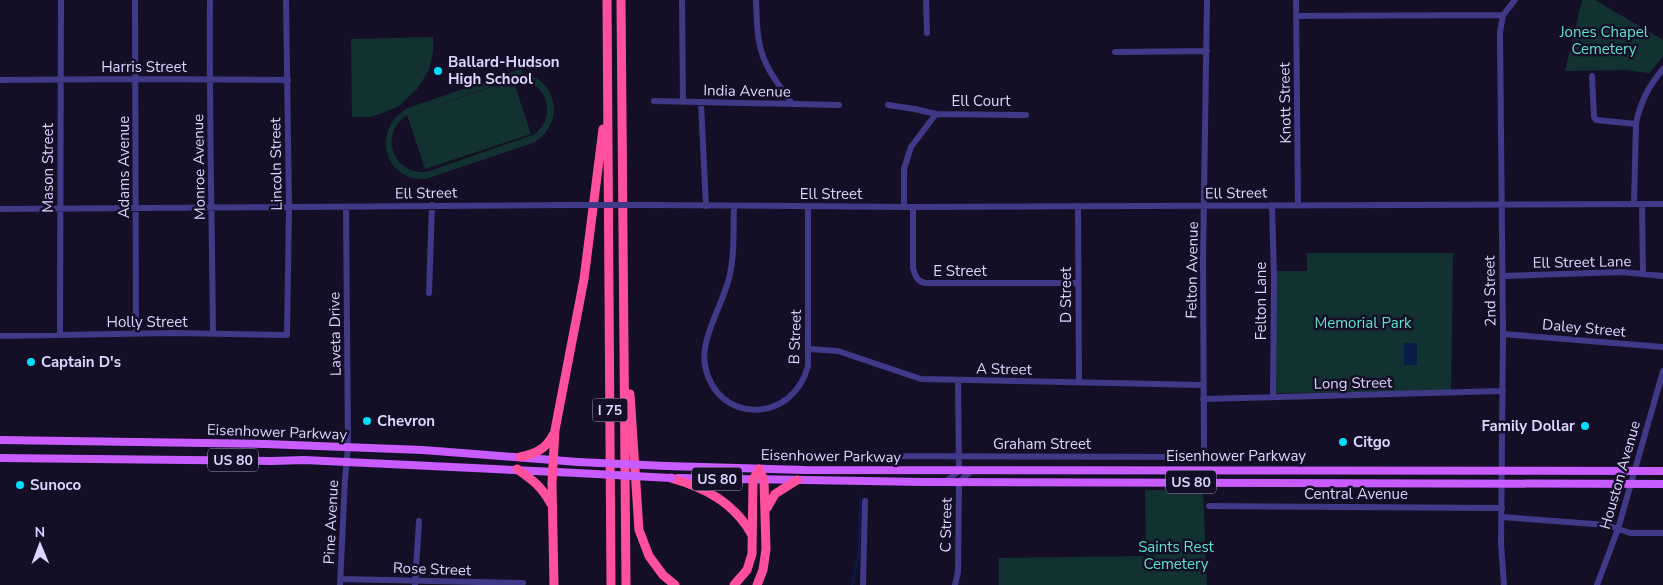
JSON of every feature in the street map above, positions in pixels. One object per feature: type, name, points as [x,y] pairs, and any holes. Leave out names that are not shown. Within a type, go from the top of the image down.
[{"type":"highway","name":"I 75","points":[[607,0],[611,585]]},
{"type":"highway","name":"I 75","points":[[621,0],[626,585]]},
{"type":"highway","points":[[554,585],[552,471],[556,430],[584,280],[607,96]]},
{"type":"highway","points":[[624,352],[633,419],[639,530],[644,547],[653,563],[675,585]]},
{"type":"highway","points":[[520,457],[530,455],[544,448],[556,430]]},
{"type":"highway","points":[[517,469],[534,480],[552,505]]},
{"type":"highway","points":[[734,585],[742,577],[750,563],[752,554],[753,480],[759,469]]},
{"type":"highway","points":[[757,585],[765,558],[766,513],[764,480],[759,469]]},
{"type":"highway","points":[[671,478],[695,486],[724,501],[740,516],[753,537]]},
{"type":"highway","points":[[766,513],[774,494],[797,480]]},
{"type":"main road","name":"Eisenhower Parkway","points":[[0,440],[348,447],[423,450],[578,462],[759,469],[1663,471]]},
{"type":"main road","name":"Eisenhower Parkway","points":[[0,458],[347,461],[453,468],[517,469],[671,478],[753,480],[1663,484]]},
{"type":"street","name":"Mason Street","points":[[60,0],[60,335]]},
{"type":"street","name":"Adams Avenue","points":[[135,0],[136,334]]},
{"type":"street","name":"Monroe Avenue","points":[[210,0],[209,80],[213,334]]},
{"type":"street","name":"Lincoln Street","points":[[286,0],[289,207],[288,328]]},
{"type":"street","points":[[682,0],[683,102]]},
{"type":"street","points":[[756,0],[761,51],[773,76],[792,104]]},
{"type":"street","points":[[926,0],[927,33]]},
{"type":"street","name":"Felton Avenue","points":[[1204,451],[1203,260],[1207,0]]},
{"type":"street","name":"Knott Street","points":[[1296,0],[1298,205]]},
{"type":"street","points":[[1296,16],[1503,15],[1515,0]]},
{"type":"street","name":"2nd Street","points":[[1503,15],[1500,36],[1503,334],[1502,570],[1504,585]]},
{"type":"street","points":[[1115,52],[1207,51]]},
{"type":"street","points":[[1634,204],[1636,124],[1638,113],[1647,89],[1663,68]]},
{"type":"street","points":[[1592,76],[1594,117],[1596,120],[1636,124]]},
{"type":"street","name":"Harris Street","points":[[0,80],[288,80]]},
{"type":"street","name":"India Avenue","points":[[654,101],[839,105]]},
{"type":"street","points":[[701,103],[706,206]]},
{"type":"street","name":"Ell Court","points":[[888,105],[936,114],[1026,115]]},
{"type":"street","name":"Ell Court","points":[[904,206],[904,169],[911,147],[936,114]]},
{"type":"street","points":[[1642,204],[1642,273]]},
{"type":"street","name":"Ell Street","points":[[0,209],[432,205],[913,207],[1663,204]]},
{"type":"street","points":[[429,293],[432,205]]},
{"type":"street","name":"Felton Lane","points":[[1272,205],[1274,276],[1273,397]]},
{"type":"street","name":"B Street","points":[[734,206],[732,266],[722,302],[709,333],[704,359],[712,387],[726,400],[745,409],[762,410],[774,407],[785,401],[794,393],[806,376],[809,349],[808,207]]},
{"type":"street","name":"D Street","points":[[1078,206],[1079,383]]},
{"type":"street","name":"Laveta Drive","points":[[346,207],[347,461]]},
{"type":"street","name":"E Street","points":[[913,207],[913,268],[915,276],[920,282],[1078,283]]},
{"type":"street","name":"Ell Street Lane","points":[[1502,276],[1622,272],[1663,276]]},
{"type":"street","name":"Holly Street","points":[[0,336],[136,334],[288,335],[288,328]]},
{"type":"street","name":"Daley Street","points":[[1503,334],[1663,348]]},
{"type":"street","name":"A Street","points":[[809,349],[831,350],[921,379],[1203,385]]},
{"type":"street","name":"Houston Avenue","points":[[1597,585],[1618,529],[1634,471],[1659,396],[1663,371]]},
{"type":"street","points":[[958,380],[959,470]]},
{"type":"street","name":"Long Street","points":[[1203,399],[1503,391]]},
{"type":"street","name":"Graham Street","points":[[876,456],[1199,457],[1203,455],[1204,451]]},
{"type":"street","name":"Pine Avenue","points":[[340,582],[347,461]]},
{"type":"street","name":"C Street","points":[[945,482],[959,470]]},
{"type":"street","name":"C Street","points":[[955,585],[958,572],[959,482],[972,470]]},
{"type":"street","points":[[864,585],[865,501]]},
{"type":"street","name":"Central Avenue","points":[[1209,506],[1502,508]]},
{"type":"street","points":[[1502,517],[1607,525],[1630,533],[1663,533]]},
{"type":"street","points":[[415,583],[419,520]]},
{"type":"street","name":"Rose Street","points":[[340,582],[523,583]]},
{"type":"green space","name":"Jones Chapel Cemetery","points":[[1582,0],[1595,0],[1663,40],[1663,56],[1650,73],[1625,70],[1565,71]]},
{"type":"green space","points":[[433,37],[433,52],[429,70],[417,89],[398,107],[371,117],[352,117],[351,39]]},
{"type":"green space","points":[[521,69],[523,73],[535,77],[544,84],[550,93],[554,113],[551,124],[545,134],[535,142],[426,179],[411,178],[400,172],[392,163],[387,152],[386,140],[389,128],[396,117],[408,108]],"holes":[[[514,79],[525,80],[534,84],[541,91],[547,108],[542,126],[535,134],[427,172],[415,171],[405,167],[393,152],[393,132],[398,123],[407,115],[425,169],[531,134],[513,80],[408,115]]]},
{"type":"green space","name":"Memorial Park","points":[[1307,253],[1453,253],[1451,392],[1273,393],[1274,271],[1307,271]]},
{"type":"green space","name":"Saints Rest Cemetery","points":[[1145,490],[1203,490],[1207,585],[999,585],[999,558],[1146,556]]},
{"type":"water","points":[[1404,343],[1417,343],[1417,365],[1404,365]]},
{"type":"waterway","points":[[852,585],[859,552],[860,496]]},
{"type":"place","name":"Ballard-Hudson High School","points":[[438,71]]},
{"type":"place","name":"Captain D's","points":[[31,362]]},
{"type":"place","name":"Chevron","points":[[367,421]]},
{"type":"place","name":"Family Dollar","points":[[1585,426]]},
{"type":"place","name":"Citgo","points":[[1343,442]]},
{"type":"place","name":"Sunoco","points":[[20,485]]}]
